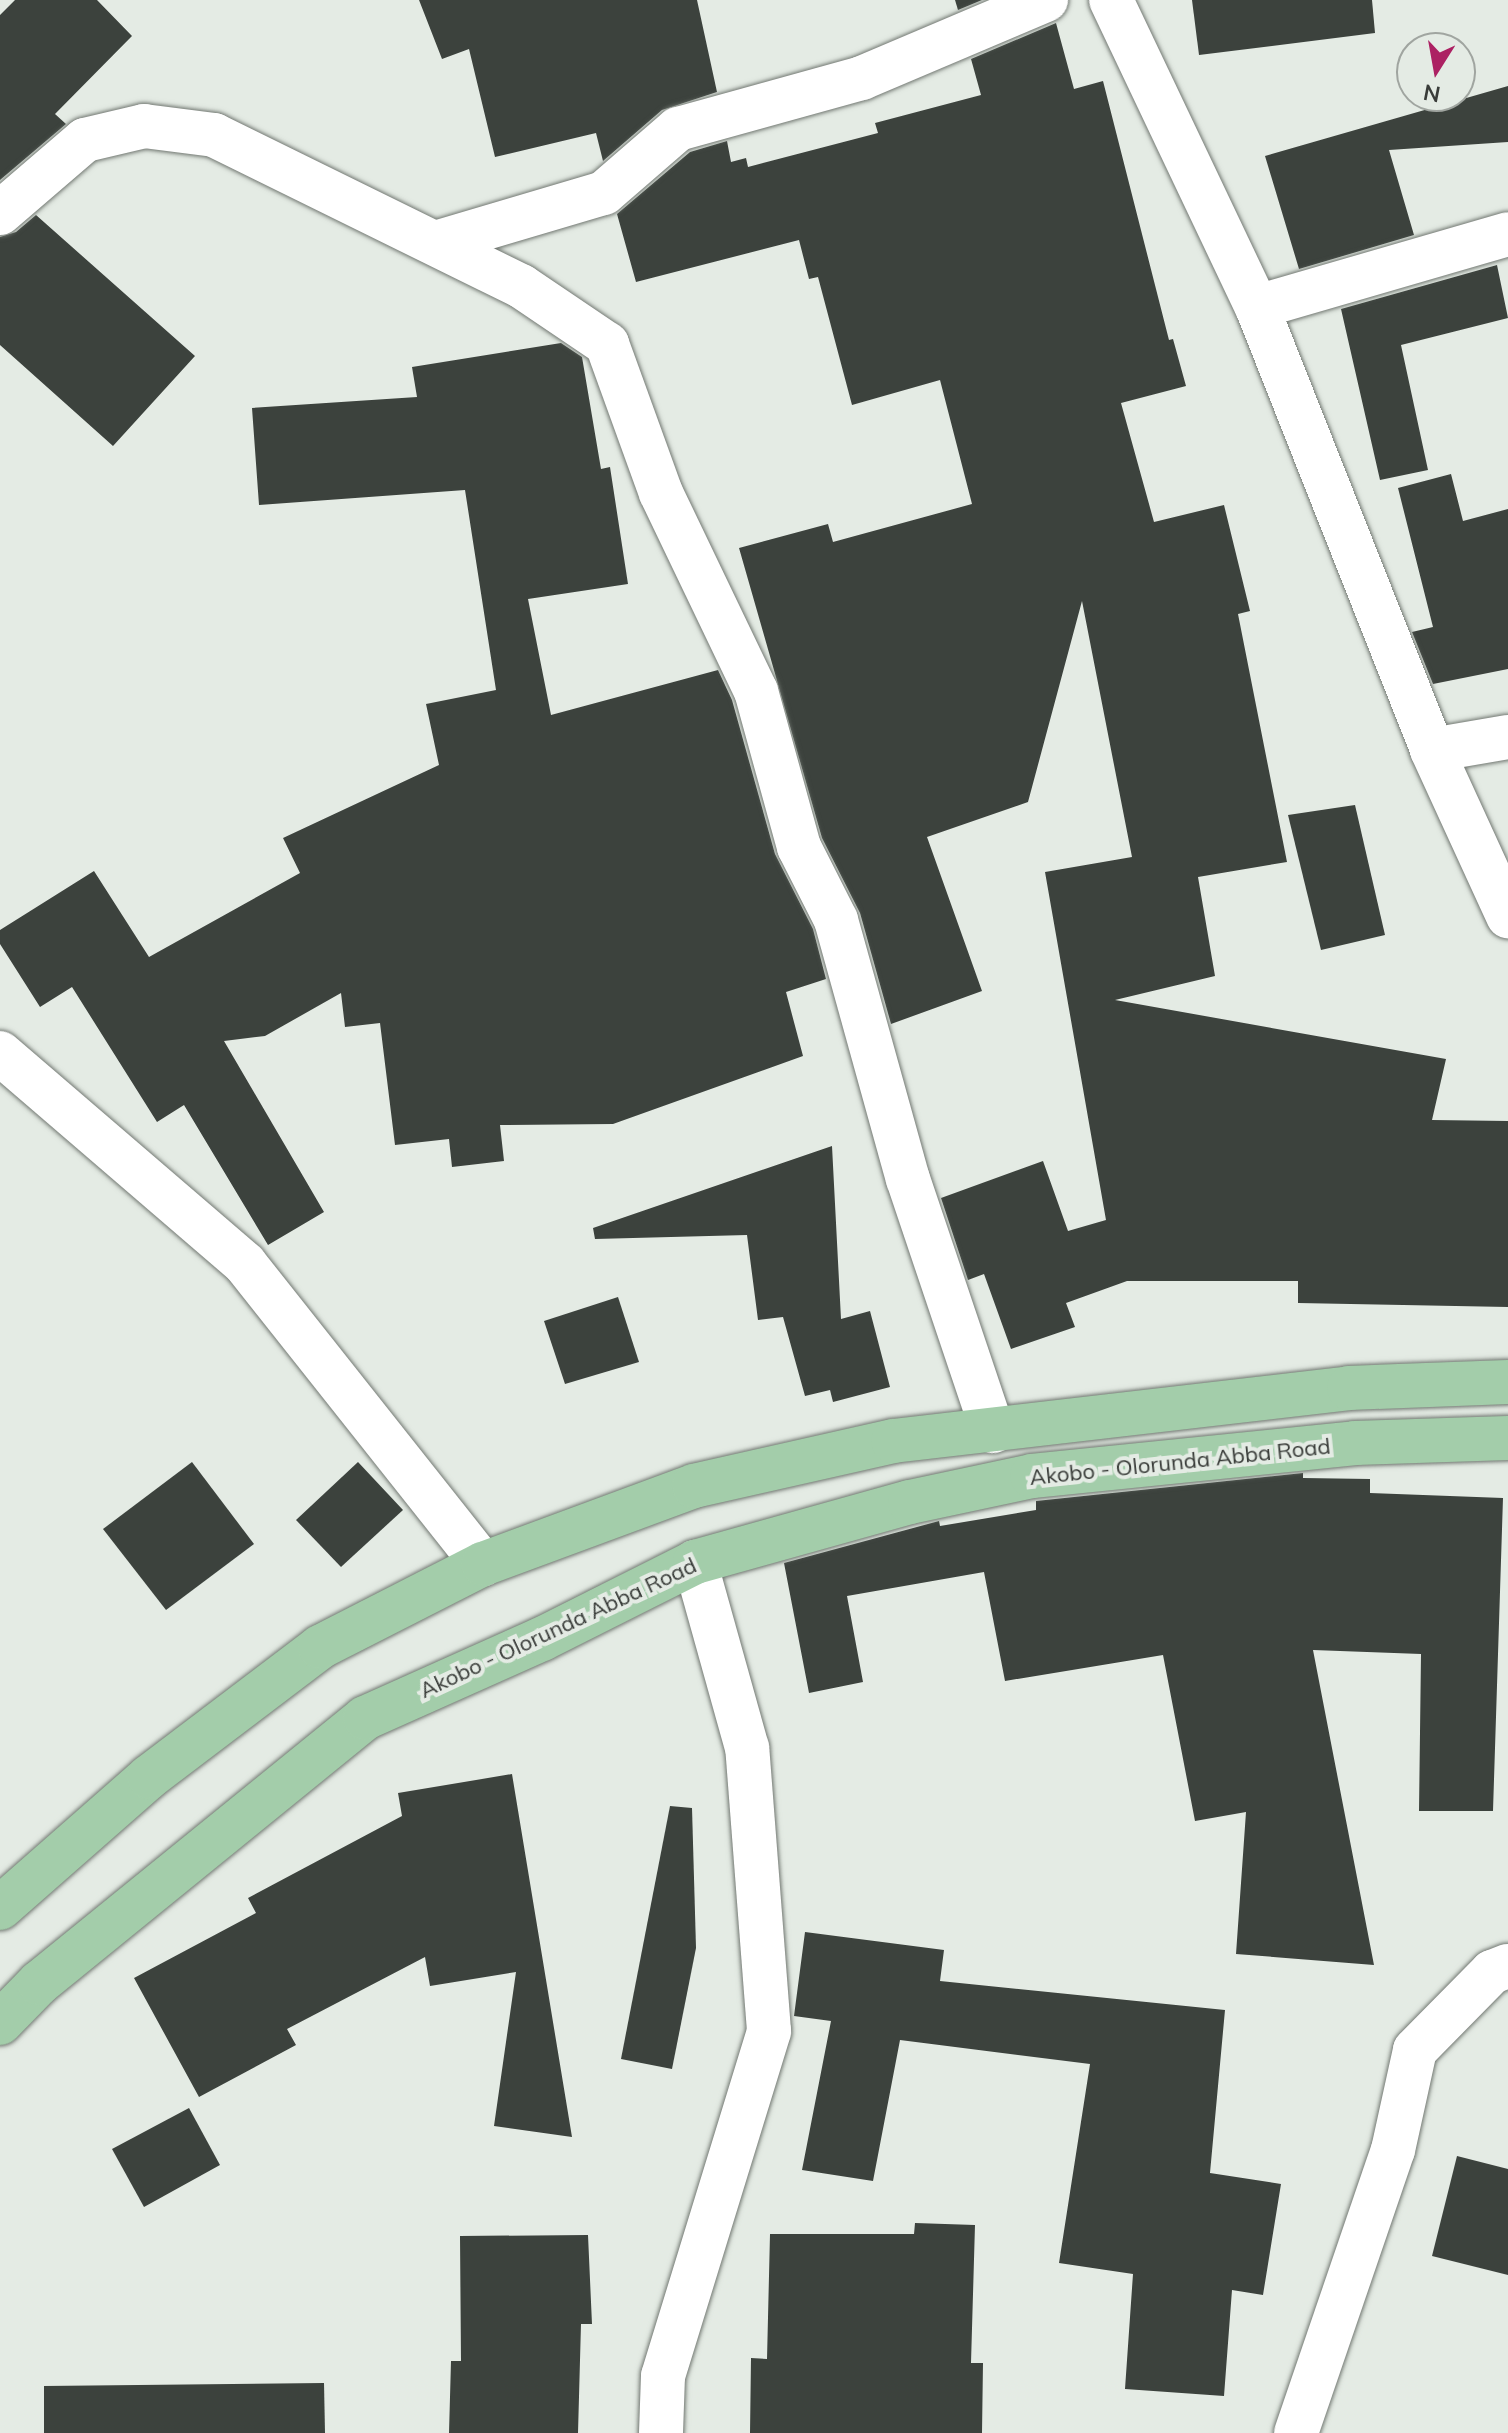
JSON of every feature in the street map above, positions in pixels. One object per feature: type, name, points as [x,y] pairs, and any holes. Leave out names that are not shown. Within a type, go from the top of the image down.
[{"type":"main road","points":[[0,1908],[149,1777],[320,1647],[483,1564],[694,1486],[893,1441],[1349,1388],[1508,1382]]},
{"type":"main road","name":"Akobo - Olorunda Abba Road","points":[[0,2023],[39,1983],[365,1718],[542,1639],[695,1562],[910,1502],[1032,1476],[1355,1443],[1508,1438]]},
{"type":"street","points":[[435,243],[604,193],[678,129],[862,78],[1046,0]]},
{"type":"street","points":[[1111,0],[1257,307],[1432,750],[1508,916]]},
{"type":"street","points":[[0,213],[85,140],[144,126],[214,135],[521,286],[607,344],[661,493],[756,691],[799,847],[836,920],[908,1179],[993,1431]]},
{"type":"street","points":[[1257,307],[1508,234]]},
{"type":"street","points":[[1432,750],[1508,737]]},
{"type":"street","points":[[0,1053],[245,1264],[483,1564]]},
{"type":"street","points":[[661,2433],[663,2376],[769,2031],[747,1748],[695,1562]]},
{"type":"street","points":[[1296,2433],[1393,2150],[1415,2050],[1492,1972],[1508,1966]]},
{"type":"building","points":[[15,0],[97,0],[132,36],[55,114],[66,124],[0,180],[0,15]]},
{"type":"building","points":[[419,0],[697,0],[717,92],[662,110],[603,161],[596,133],[495,157],[469,49],[442,59]]},
{"type":"building","points":[[955,0],[982,0],[958,10]]},
{"type":"building","points":[[1192,0],[1372,0],[1375,33],[1199,55]]},
{"type":"building","points":[[1056,23],[1074,89],[1103,81],[1169,340],[1173,339],[1186,386],[1121,403],[1154,522],[1224,505],[1250,611],[1238,614],[1287,862],[1198,877],[1215,976],[1115,1000],[1446,1059],[1432,1120],[1508,1121],[1508,1307],[1298,1303],[1298,1281],[1127,1281],[1066,1303],[1075,1327],[1011,1349],[984,1274],[968,1280],[941,1198],[1043,1161],[1068,1231],[1106,1220],[1045,872],[1132,857],[1082,601],[1028,802],[927,837],[982,991],[891,1024],[860,913],[822,838],[739,548],[828,524],[833,542],[972,504],[940,380],[852,405],[818,277],[809,279],[799,240],[636,282],[617,214],[690,152],[727,141],[731,162],[746,158],[748,167],[878,133],[875,123],[981,95],[971,59]]},
{"type":"building","points":[[1508,86],[1508,142],[1389,150],[1414,235],[1299,269],[1265,156],[1418,112],[1476,112],[1476,95]]},
{"type":"building","points":[[36,215],[195,356],[113,446],[0,345],[0,237],[16,232]]},
{"type":"building","points":[[1497,265],[1508,318],[1401,345],[1428,470],[1380,480],[1341,309]]},
{"type":"building","points":[[561,343],[582,357],[601,469],[610,467],[628,584],[528,599],[551,715],[718,670],[732,700],[775,854],[813,929],[826,979],[786,992],[803,1056],[613,1124],[500,1125],[504,1161],[452,1167],[449,1139],[395,1145],[380,1023],[345,1027],[341,993],[265,1036],[224,1041],[324,1212],[268,1245],[184,1105],[157,1122],[72,987],[40,1007],[0,944],[0,930],[94,871],[149,957],[300,873],[283,838],[439,765],[426,704],[496,690],[465,490],[259,505],[252,408],[417,397],[412,367]]},
{"type":"building","points":[[1451,474],[1463,521],[1508,509],[1508,669],[1433,684],[1412,632],[1433,627],[1398,488]]},
{"type":"building","points":[[1355,805],[1385,935],[1321,950],[1288,815]]},
{"type":"building","points":[[832,1146],[841,1319],[870,1311],[890,1387],[833,1402],[830,1390],[805,1396],[783,1317],[758,1320],[747,1235],[595,1239],[593,1228]]},
{"type":"building","points":[[618,1297],[639,1362],[565,1384],[544,1321]]},
{"type":"building","points":[[192,1462],[254,1544],[166,1610],[103,1529]]},
{"type":"building","points":[[358,1462],[403,1510],[341,1567],[296,1520]]},
{"type":"building","points":[[1303,1473],[1303,1478],[1370,1479],[1370,1493],[1503,1498],[1493,1811],[1419,1811],[1421,1654],[1313,1650],[1374,1965],[1236,1954],[1246,1812],[1195,1821],[1163,1655],[1005,1681],[984,1572],[847,1596],[863,1682],[809,1693],[784,1563],[939,1521],[940,1526],[1036,1510],[1036,1501]]},
{"type":"building","points":[[512,1774],[572,2137],[494,2126],[516,1972],[430,1986],[425,1957],[287,2029],[296,2045],[199,2097],[134,1978],[256,1913],[248,1898],[402,1816],[398,1793]]},
{"type":"building","points":[[670,1806],[692,1808],[696,1948],[672,2069],[621,2059]]},
{"type":"building","points":[[805,1932],[944,1950],[940,1981],[1225,2010],[1210,2173],[1281,2184],[1263,2295],[1232,2290],[1224,2396],[1125,2389],[1133,2274],[1059,2263],[1090,2064],[900,2040],[873,2181],[802,2170],[831,2021],[794,2016]]},
{"type":"building","points":[[189,2108],[220,2165],[144,2207],[112,2149]]},
{"type":"building","points":[[1457,2156],[1508,2169],[1508,2275],[1432,2256]]},
{"type":"building","points":[[915,2223],[975,2225],[971,2363],[983,2363],[982,2433],[750,2433],[751,2358],[767,2359],[770,2234],[914,2234]]},
{"type":"building","points":[[588,2235],[592,2324],[581,2324],[578,2433],[449,2433],[451,2361],[461,2361],[460,2236]]},
{"type":"building","points":[[324,2383],[325,2433],[44,2433],[44,2386]]}]
